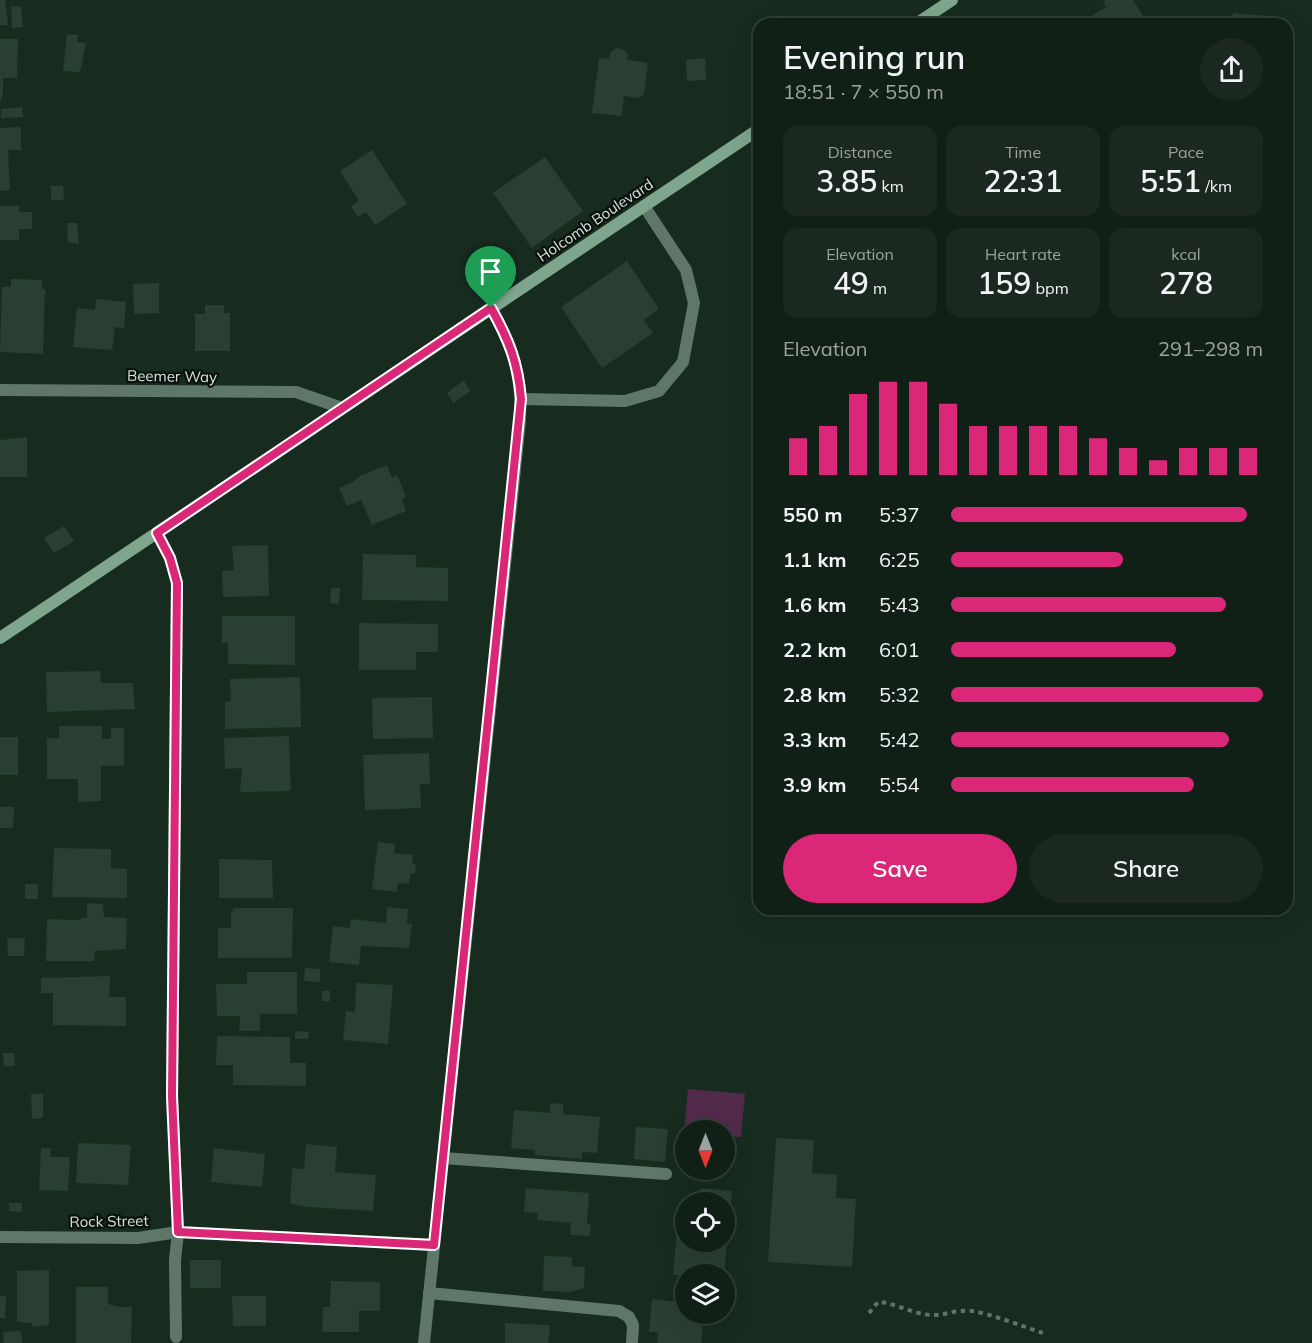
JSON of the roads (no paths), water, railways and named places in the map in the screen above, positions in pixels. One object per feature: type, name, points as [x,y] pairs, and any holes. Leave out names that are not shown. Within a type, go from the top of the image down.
[{"type":"street","points":[[925,18],[952,0]]},
{"type":"street","name":"Holcomb Boulevard","points":[[0,638],[753,133]]},
{"type":"street","points":[[521,399],[625,401],[659,391],[683,362],[694,303],[686,270],[644,206]]},
{"type":"street","points":[[424,1343],[521,399],[516,361],[506,334],[491,308]]},
{"type":"street","name":"Beemer Way","points":[[0,390],[296,392],[342,408]]},
{"type":"street","points":[[157,533],[170,558],[177,583],[172,1096],[178,1232],[175,1260],[176,1340]]},
{"type":"street","points":[[443,1158],[666,1174]]},
{"type":"street","name":"Rock Street","points":[[0,1236],[138,1238],[178,1232],[434,1245]]},
{"type":"street","points":[[429,1293],[619,1311],[629,1317],[633,1325],[632,1343]]}]
